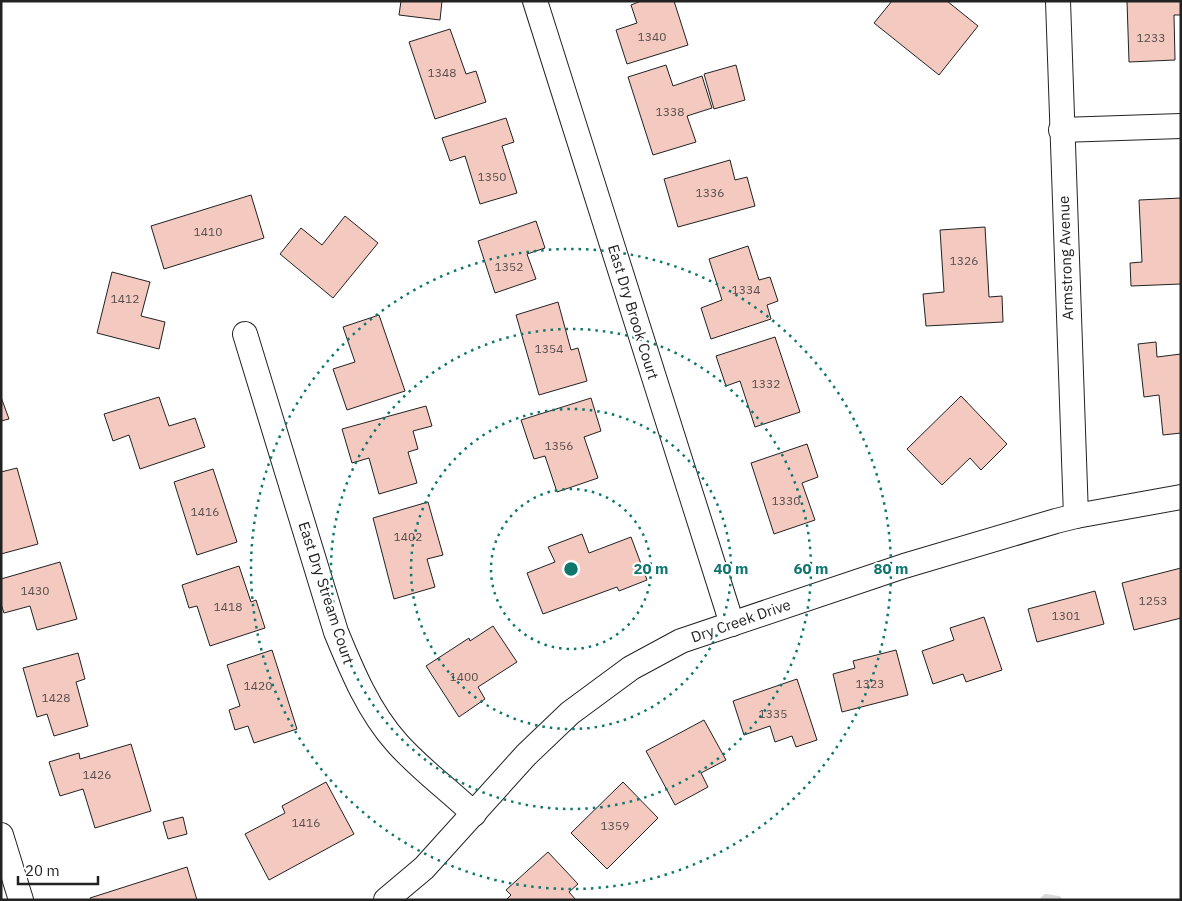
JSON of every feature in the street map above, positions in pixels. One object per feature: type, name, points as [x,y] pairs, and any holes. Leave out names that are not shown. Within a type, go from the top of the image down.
[{"type":"street","name":"East Dry Brook Court","points":[[534,1],[732,624]]},
{"type":"street","name":"Armstrong Avenue","points":[[1058,1],[1061,130],[1076,516]]},
{"type":"street","points":[[1061,130],[1181,126]]},
{"type":"street","name":"East Dry Stream Court","points":[[245,334],[336,632],[352,672],[372,707],[397,743],[474,814]]},
{"type":"street","name":"Dry Creek Drive","points":[[386,900],[424,868],[526,755],[570,712],[631,668],[681,641],[904,566],[1076,516],[1181,497]]},
{"type":"street","points":[[1,835],[21,900]]},
{"type":"building","points":[[401,1],[442,1],[440,20],[399,15]]},
{"type":"building","points":[[641,1],[674,1],[688,45],[627,64],[616,30],[637,23],[631,5]]},
{"type":"building","points":[[892,1],[947,1],[978,26],[939,75],[874,23]]},
{"type":"building","points":[[1127,1],[1181,1],[1181,15],[1174,15],[1175,60],[1129,62]]},
{"type":"building","points":[[450,29],[466,74],[476,71],[486,102],[435,119],[409,42]]},
{"type":"building","points":[[666,65],[673,86],[702,76],[712,108],[687,116],[696,142],[653,155],[628,77]]},
{"type":"building","points":[[736,65],[745,100],[714,109],[704,74]]},
{"type":"building","points":[[506,118],[514,142],[502,146],[517,193],[480,204],[465,156],[450,161],[442,138]]},
{"type":"building","points":[[730,160],[735,180],[747,177],[755,206],[678,227],[664,179]]},
{"type":"building","points":[[251,195],[264,238],[164,269],[151,226]]},
{"type":"building","points":[[1181,198],[1181,284],[1131,286],[1130,263],[1142,262],[1139,200]]},
{"type":"building","points":[[345,216],[378,243],[333,298],[280,254],[301,228],[322,245]]},
{"type":"building","points":[[536,221],[545,248],[527,254],[536,279],[495,293],[478,241]]},
{"type":"building","points":[[985,227],[989,297],[1002,296],[1003,322],[926,326],[923,294],[944,292],[940,230]]},
{"type":"building","points":[[748,246],[759,280],[770,277],[778,301],[767,305],[771,319],[711,339],[701,308],[722,300],[709,259]]},
{"type":"building","points":[[112,272],[150,282],[141,316],[165,322],[159,349],[97,333]]},
{"type":"building","points":[[558,302],[571,350],[578,348],[587,381],[539,395],[516,315]]},
{"type":"building","points":[[379,315],[405,391],[347,410],[333,369],[355,362],[343,327]]},
{"type":"building","points":[[775,337],[800,412],[755,427],[740,381],[726,386],[716,356]]},
{"type":"building","points":[[1156,342],[1157,357],[1181,354],[1181,433],[1163,435],[1159,395],[1144,397],[1138,344]]},
{"type":"building","points":[[961,396],[1007,444],[981,470],[970,458],[942,485],[907,449]]},
{"type":"building","points":[[1,397],[9,419],[1,421]]},
{"type":"building","points":[[159,397],[169,426],[195,418],[205,447],[140,469],[129,435],[113,441],[104,414]]},
{"type":"building","points":[[591,398],[601,431],[584,437],[598,478],[557,492],[545,456],[534,459],[521,420]]},
{"type":"building","points":[[426,406],[432,426],[413,431],[418,449],[408,452],[417,483],[379,494],[369,458],[352,463],[342,429]]},
{"type":"building","points":[[807,444],[818,477],[802,483],[815,520],[774,534],[751,463]]},
{"type":"building","points":[[17,468],[38,544],[1,554],[1,472]]},
{"type":"building","points":[[213,469],[237,542],[197,555],[174,482]]},
{"type":"building","points":[[428,502],[443,555],[427,559],[435,587],[394,599],[373,518]]},
{"type":"building","points":[[582,534],[589,553],[631,537],[647,580],[619,591],[617,587],[543,614],[527,573],[555,562],[548,547]]},
{"type":"building","points":[[60,562],[77,619],[37,630],[30,606],[4,613],[1,604],[1,579]]},
{"type":"building","points":[[239,566],[251,602],[256,600],[265,628],[210,646],[197,606],[189,608],[182,585]]},
{"type":"building","points":[[1181,568],[1181,618],[1134,630],[1122,583]]},
{"type":"building","points":[[1095,591],[1104,624],[1037,642],[1028,609]]},
{"type":"building","points":[[984,617],[1002,670],[966,682],[963,674],[933,684],[922,651],[954,640],[950,628]]},
{"type":"building","points":[[493,626],[517,662],[478,687],[485,699],[459,717],[426,666],[469,638],[470,641]]},
{"type":"building","points":[[272,650],[297,729],[254,743],[248,726],[235,730],[229,710],[240,706],[227,665]]},
{"type":"building","points":[[896,650],[908,695],[842,712],[833,674],[855,668],[853,661]]},
{"type":"building","points":[[78,653],[85,679],[76,682],[88,726],[54,736],[47,714],[37,717],[23,668]]},
{"type":"building","points":[[797,679],[817,740],[796,747],[792,736],[775,742],[770,726],[744,735],[733,701]]},
{"type":"building","points":[[704,720],[726,760],[701,773],[708,787],[675,805],[646,751]]},
{"type":"building","points":[[131,744],[151,811],[95,828],[83,789],[60,796],[49,762],[79,753],[80,759]]},
{"type":"building","points":[[326,782],[354,834],[269,880],[245,834],[285,813],[282,806]]},
{"type":"building","points":[[623,782],[658,818],[607,869],[571,833]]},
{"type":"building","points":[[183,817],[187,834],[168,839],[163,822]]},
{"type":"building","points":[[548,852],[578,884],[569,892],[576,900],[506,900],[511,895],[506,890]]},
{"type":"building","points":[[187,867],[197,900],[91,900],[90,898]]},
{"type":"waterway","points":[[1044,900],[1046,898],[1058,900]]}]
